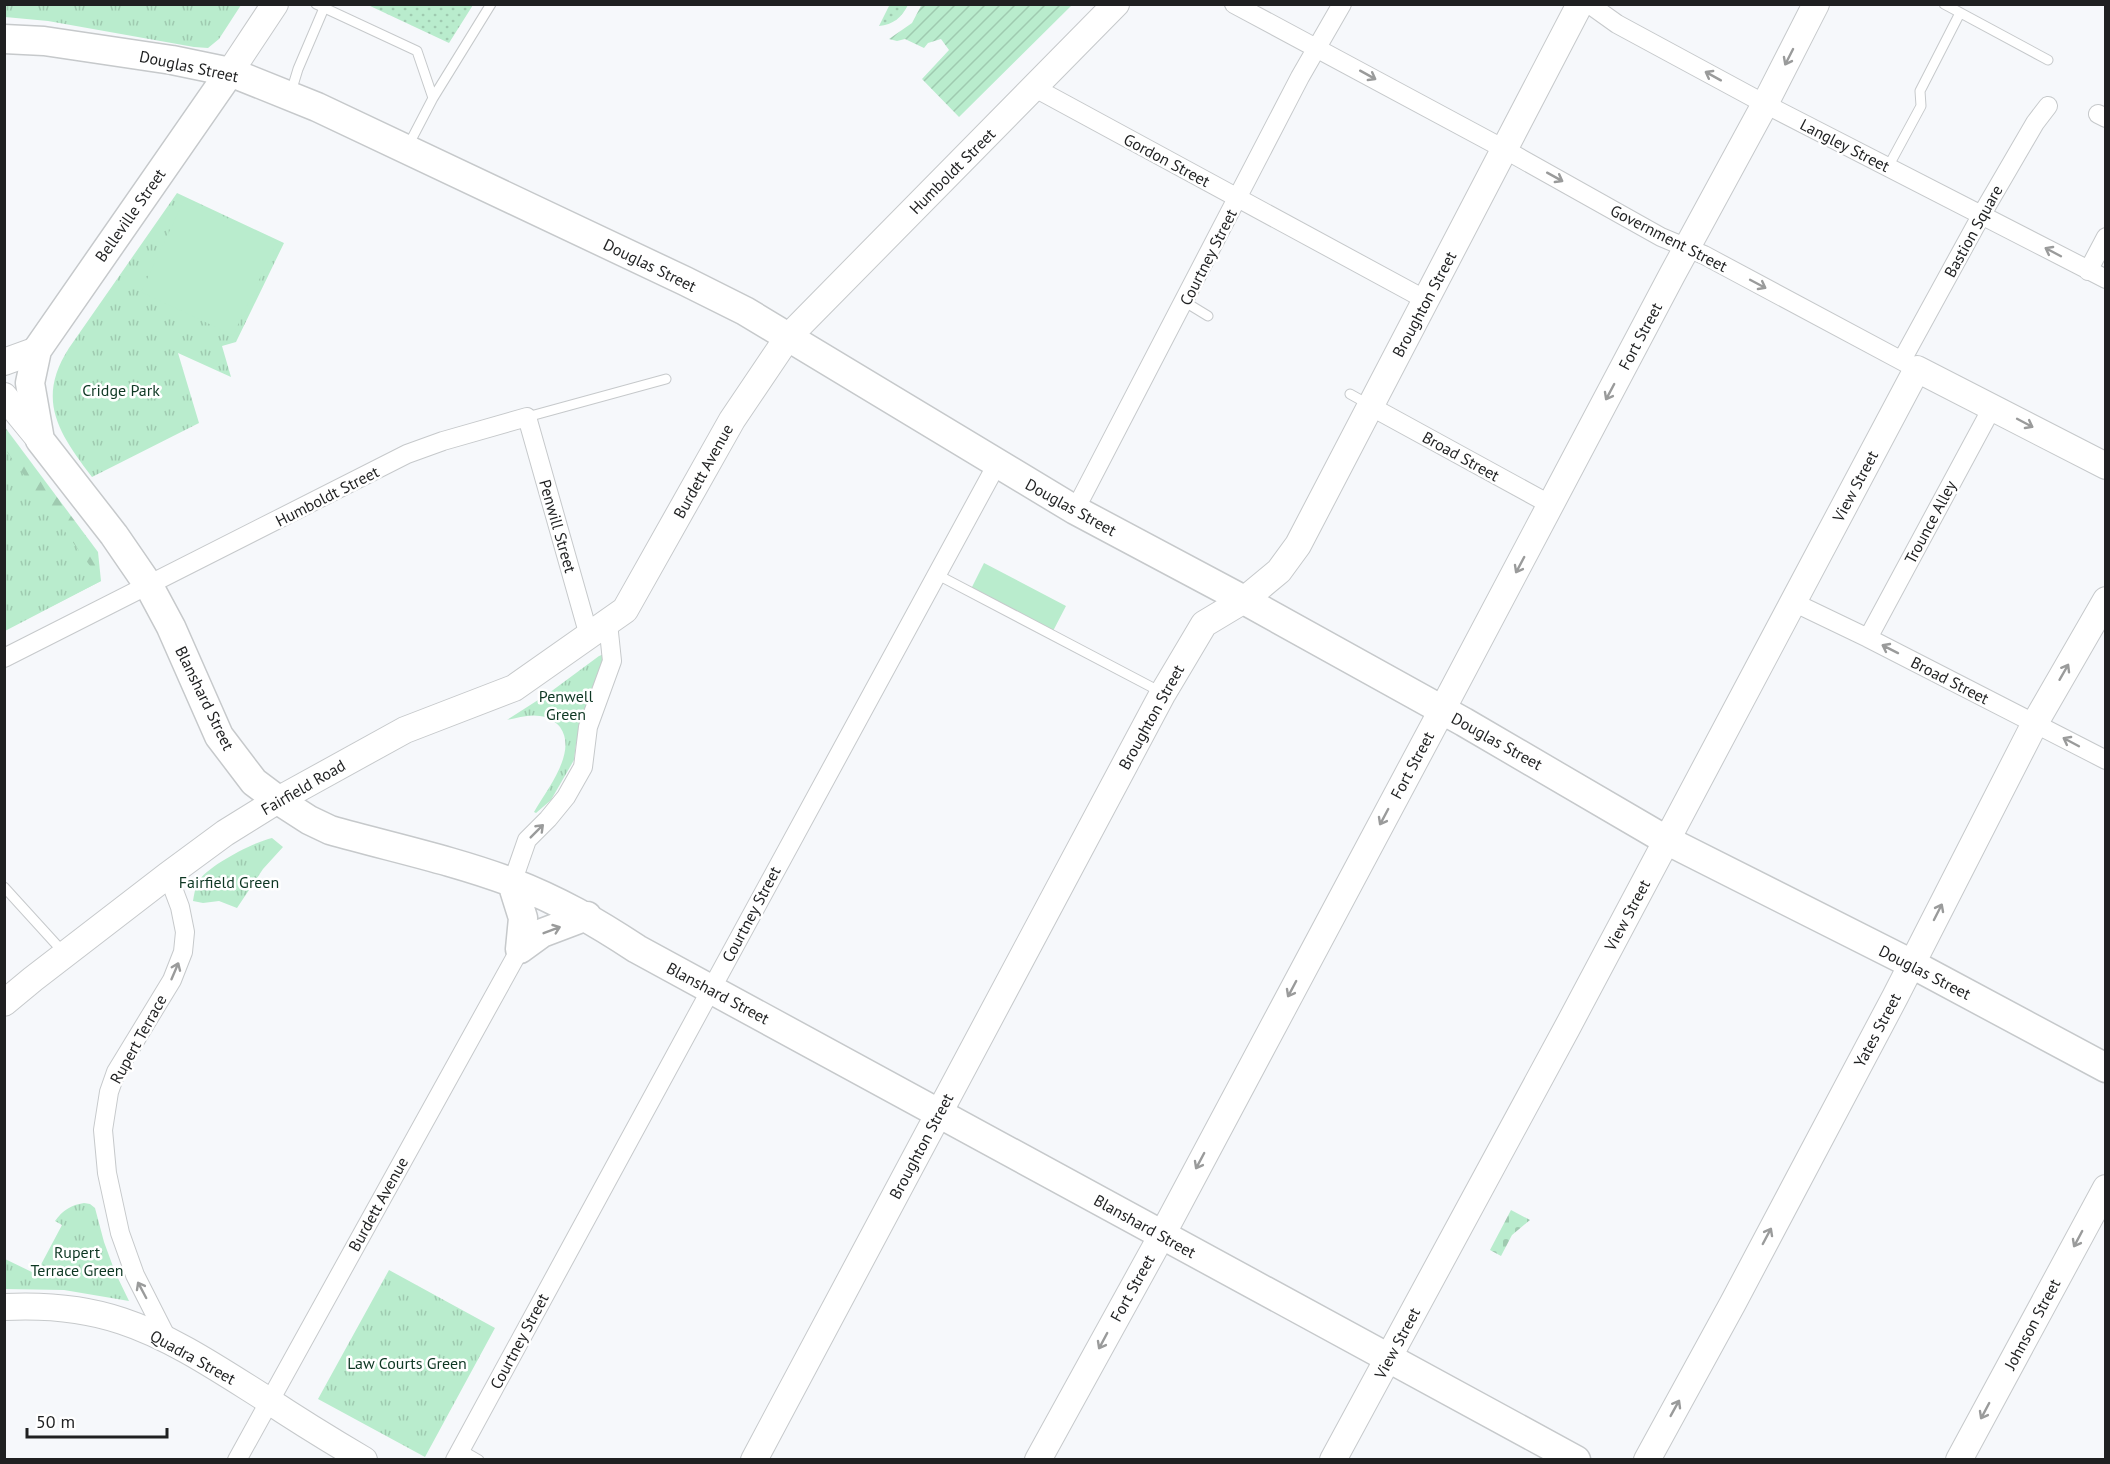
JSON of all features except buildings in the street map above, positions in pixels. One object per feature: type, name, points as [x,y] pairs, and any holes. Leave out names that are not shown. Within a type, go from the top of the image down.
[{"type":"main road","name":"Douglas Street","points":[[4,39],[55,43],[172,60],[230,72],[406,148],[685,281],[745,311],[1075,510],[1244,600],[1442,710],[1666,840],[1912,964],[2106,1068]]},
{"type":"main road","name":"Belleville Street","points":[[40,440],[30,383],[37,351],[230,72]]},
{"type":"main road","name":"Blanshard Street","points":[[40,440],[114,535],[149,586],[171,627],[219,736],[254,782],[278,800],[309,820],[330,830],[444,861],[512,883],[586,916],[638,949],[1576,1460]]},
{"type":"main road","points":[[512,883],[523,918],[520,949]]},
{"type":"main road","points":[[520,949],[542,933],[586,916]]},
{"type":"street","name":"Humboldt Street","points":[[788,337],[1116,4]]},
{"type":"street","name":"Government Street","points":[[1234,4],[1504,149],[1661,237],[1687,248],[2106,466]]},
{"type":"street","name":"Courtney Street","points":[[1075,510],[1342,4]]},
{"type":"street","name":"Broughton Street","points":[[754,1460],[1163,693],[1204,624],[1244,600],[1279,571],[1298,545],[1360,400],[1426,300],[1580,4]]},
{"type":"street","name":"Langley Street","points":[[1589,4],[1617,24],[1765,104],[2106,279]]},
{"type":"street","name":"Belleville Street","points":[[230,72],[270,8]]},
{"type":"street","name":"Fort Street","points":[[1038,1460],[1162,1235],[1765,104],[1810,9]]},
{"type":"street","name":"Gordon Street","points":[[1035,88],[1426,300]]},
{"type":"street","name":"Bastion Square","points":[[1909,365],[1982,214],[2035,123],[2048,106]]},
{"type":"street","points":[[2088,271],[2106,237]]},
{"type":"street","name":"Burdett Avenue","points":[[608,623],[732,420],[788,337]]},
{"type":"street","points":[[4,362],[37,351]]},
{"type":"street","name":"View Street","points":[[1334,1460],[1793,602],[1909,365]]},
{"type":"street","name":"Blanshard Street","points":[[4,396],[40,440]]},
{"type":"street","name":"Broad Street","points":[[1360,400],[1551,505]]},
{"type":"street","name":"Trounce Alley","points":[[1868,638],[1993,406]]},
{"type":"street","name":"Humboldt Street","points":[[4,658],[407,454],[443,441],[527,417]]},
{"type":"street","name":"Penwill Street","points":[[527,417],[608,623]]},
{"type":"street","name":"Courtney Street","points":[[457,1454],[997,464]]},
{"type":"street","name":"Yates Street","points":[[1647,1460],[1912,964],[2036,723],[2106,600]]},
{"type":"street","name":"Broad Street","points":[[1793,602],[2106,760]]},
{"type":"street","points":[[512,883],[527,840],[566,797],[583,768],[588,727],[612,661],[608,623]]},
{"type":"street","name":"Fairfield Road","points":[[4,1003],[225,832],[405,730],[514,688],[608,623]]},
{"type":"street","name":"Rupert Terrace","points":[[168,874],[180,907],[184,932],[183,952],[172,980],[116,1072],[109,1092],[103,1130],[107,1173],[120,1233],[135,1275],[169,1342]]},
{"type":"street","name":"Burdett Avenue","points":[[237,1460],[520,949]]},
{"type":"street","name":"Johnson Street","points":[[1959,1460],[2106,1188]]},
{"type":"street","name":"Quadra Street","points":[[4,1307],[34,1306],[81,1310],[123,1321],[206,1362],[364,1460]]},
{"type":"lane","points":[[406,148],[433,98],[490,4]]},
{"type":"lane","points":[[1944,4],[2048,60]]},
{"type":"lane","points":[[290,96],[320,6],[417,51],[433,98]]},
{"type":"lane","points":[[1888,167],[1921,106],[1920,91],[1960,13]]},
{"type":"lane","points":[[1185,302],[1208,316]]},
{"type":"lane","name":"Humboldt Street","points":[[527,417],[666,379]]},
{"type":"lane","points":[[936,574],[1163,693]]},
{"type":"lane","points":[[4,887],[65,954]]},
{"type":"lane","points":[[457,1454],[479,1460]]},
{"type":"green space","points":[[890,4],[908,5],[897,20],[879,26]]},
{"type":"green space","points":[[922,4],[1072,5],[959,117],[922,79],[949,50],[941,39],[928,43],[924,48],[905,39],[897,41],[889,39],[912,23]]},
{"type":"green space","points":[[4,5],[241,5],[219,39],[208,48],[48,21],[5,17]]},
{"type":"green space","points":[[368,5],[473,5],[449,43]]},
{"type":"green space","name":"Cridge Park","points":[[177,193],[284,243],[236,342],[222,346],[231,377],[178,353],[199,423],[92,477],[70,446],[56,416],[53,401],[54,384],[59,367],[69,348]]},
{"type":"green space","points":[[185,198],[277,242],[233,335],[141,292]]},
{"type":"green space","points":[[4,426],[98,552],[101,581],[5,630]]},
{"type":"green space","points":[[5,449],[101,581],[4,631]]},
{"type":"green space","points":[[984,563],[1066,606],[1052,633],[971,589]]},
{"type":"green space","name":"Penwell Green","points":[[605,654],[607,656],[586,708],[574,760],[551,800],[536,813],[534,812],[559,770],[565,748],[565,737],[560,727],[546,717],[523,716],[507,720]]},
{"type":"green space","name":"Fairfield Green","points":[[272,838],[283,847],[263,869],[237,908],[219,901],[203,903],[193,901],[198,882],[211,869],[243,849]]},
{"type":"green space","name":"Rupert Terrace Green","points":[[84,1203],[95,1208],[104,1242],[129,1301],[64,1290],[5,1289],[5,1259],[36,1274],[62,1225],[55,1221],[68,1209]]},
{"type":"green space","points":[[1511,1210],[1530,1220],[1512,1235],[1501,1256],[1490,1250]]},
{"type":"green space","name":"Law Courts Green","points":[[389,1270],[495,1328],[425,1457],[318,1399]]}]
